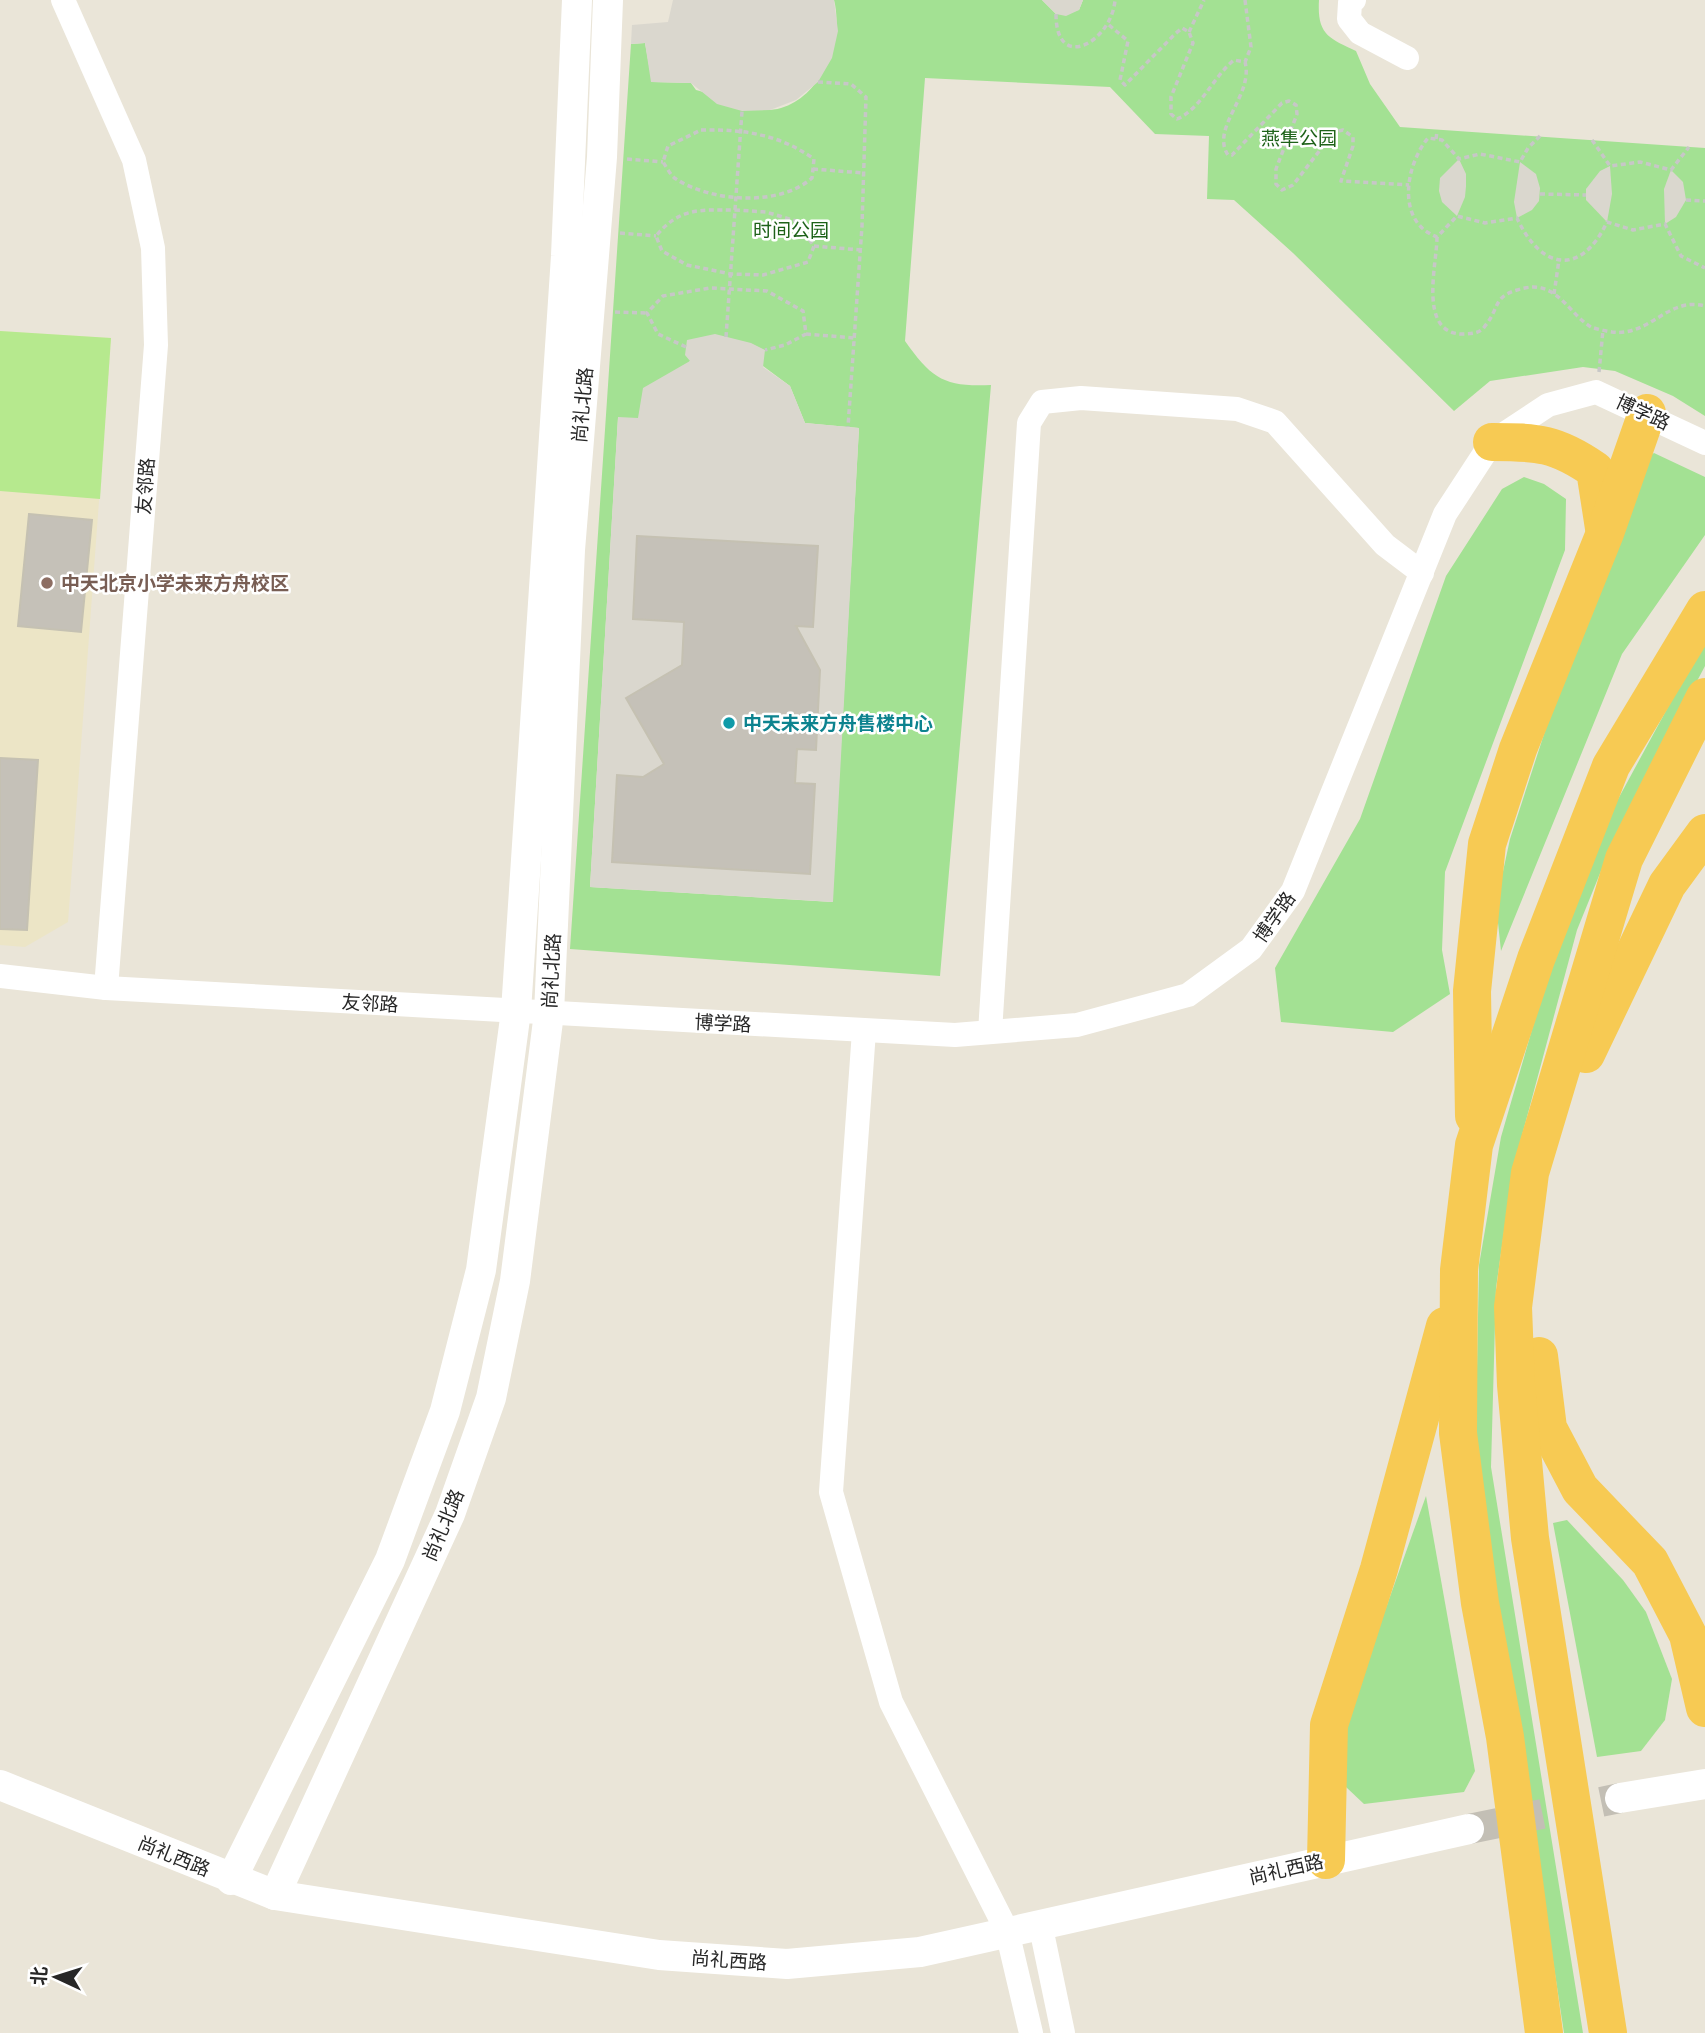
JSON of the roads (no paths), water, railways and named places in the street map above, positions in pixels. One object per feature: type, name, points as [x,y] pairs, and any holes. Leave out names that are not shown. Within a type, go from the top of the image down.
[{"type":"highway","points":[[1544,2033],[1505,1737],[1480,1603],[1458,1433],[1459,1270],[1474,1145],[1472,991],[1487,844],[1518,749],[1605,533],[1647,413]]},
{"type":"highway","points":[[1492,442],[1533,442],[1568,452],[1595,470],[1605,533]]},
{"type":"highway","points":[[1474,1145],[1536,959],[1611,766],[1705,610]]},
{"type":"highway","points":[[1608,2033],[1530,1538],[1516,1385],[1513,1307],[1530,1173],[1623,859],[1705,697]]},
{"type":"highway","points":[[1530,1173],[1667,885],[1705,833]]},
{"type":"highway","points":[[1523,1230],[1548,1428],[1580,1489],[1650,1562],[1688,1635],[1705,1708]]},
{"type":"highway","points":[[1326,1860],[1329,1725],[1379,1569],[1459,1270]]},
{"type":"highway","points":[[1533,1964],[1538,2033]]},
{"type":"street","name":"友邻路","points":[[63,0],[134,160],[153,248],[156,345],[106,988]]},
{"type":"street","name":"尚礼北路","points":[[231,1880],[390,1560],[445,1411],[481,1270],[516,1011],[566,256],[577,0]]},
{"type":"street","name":"尚礼北路","points":[[275,1895],[450,1514],[491,1398],[516,1281],[549,1013],[570,550],[602,157],[608,0]]},
{"type":"street","points":[[1354,0],[1350,3],[1349,19],[1360,33],[1407,58]]},
{"type":"street","name":"博学路","points":[[549,1013],[955,1035],[1077,1025],[1188,995],[1251,949],[1293,891],[1445,514],[1492,442],[1548,405],[1597,392],[1647,413],[1705,443]]},
{"type":"street","points":[[990,1032],[1029,423],[1042,402],[1081,398],[1237,410],[1275,422],[1385,545],[1422,573]]},
{"type":"street","name":"友邻路","points":[[0,976],[106,988],[549,1013]]},
{"type":"street","points":[[864,1031],[831,1492],[891,1702],[1007,1931],[1031,2033]]},
{"type":"street","name":"尚礼西路","points":[[0,1784],[231,1880],[275,1895],[659,1955],[787,1964],[920,1952],[1469,1829]]},
{"type":"street","points":[[1620,1798],[1705,1784]]},
{"type":"street","points":[[1040,1923],[1063,2033]]},
{"type":"tunnel","points":[[1469,1829],[1620,1798]]},
{"type":"place","name":"中天北京小学未来方舟校区","points":[[47,583]]},
{"type":"place","name":"中天未来方舟售楼中心","points":[[729,723]]},
{"type":"park label","name":"燕隼公园","points":[[1299,138]]},
{"type":"park label","name":"时间公园","points":[[791,230]]}]
